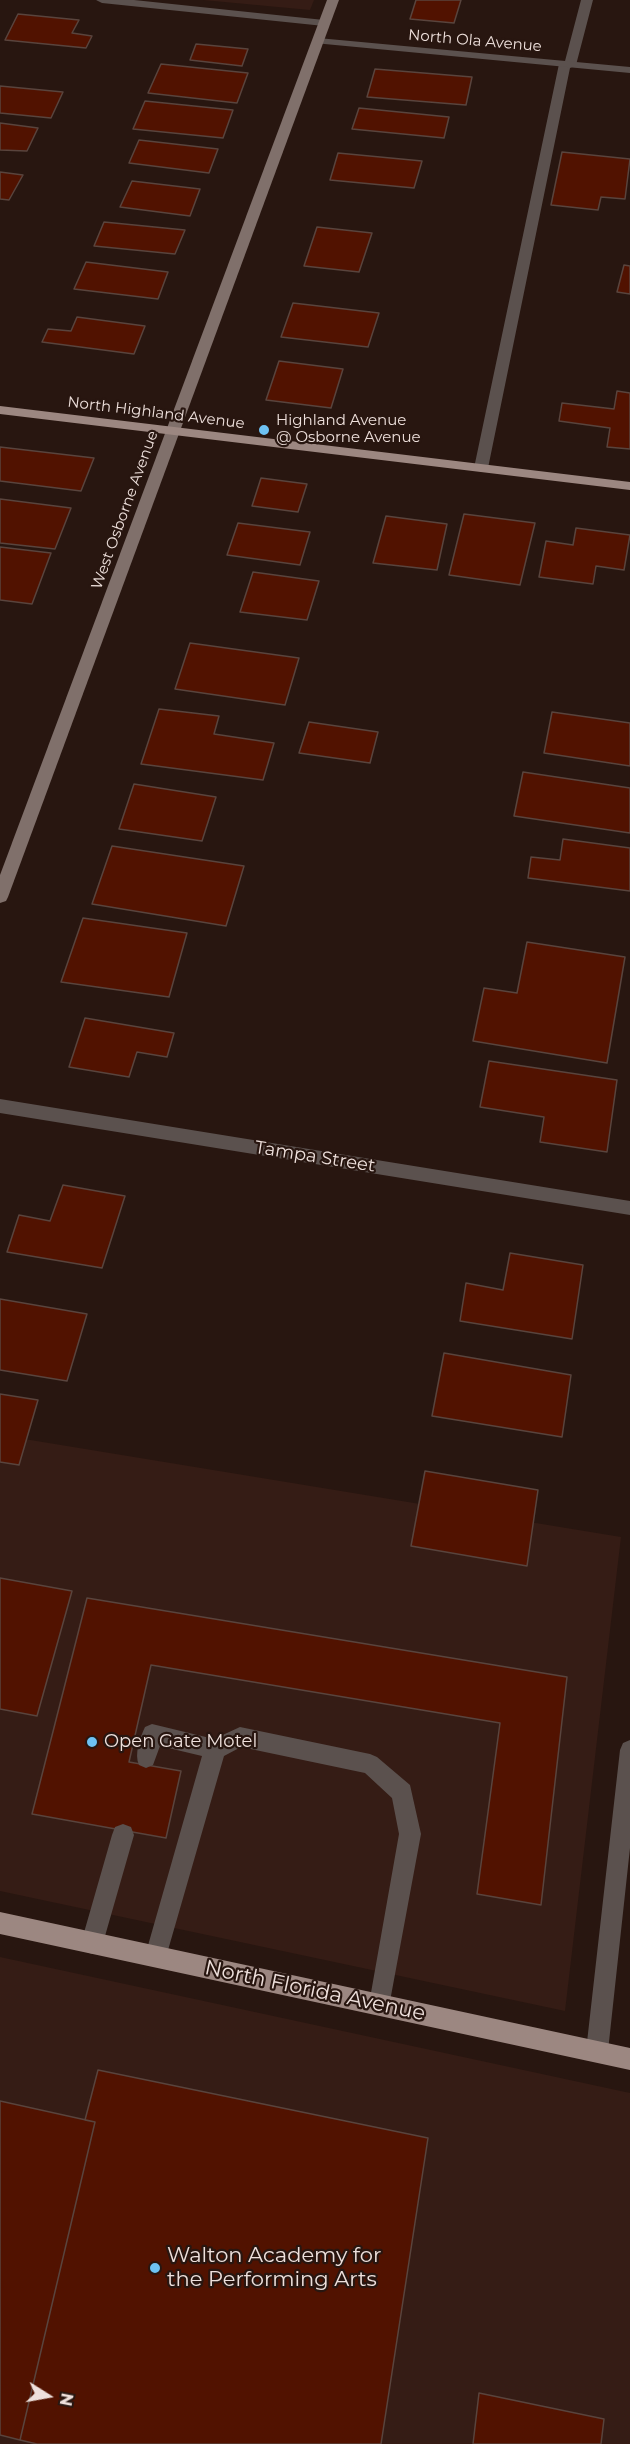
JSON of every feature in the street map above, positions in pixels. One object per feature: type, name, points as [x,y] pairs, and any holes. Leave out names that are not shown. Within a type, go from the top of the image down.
[{"type":"main road","name":"North Highland Avenue","points":[[0,411],[630,486]]},
{"type":"main road","name":"North Florida Avenue","points":[[0,1923],[630,2059]]},
{"type":"street","points":[[102,0],[324,23]]},
{"type":"street","name":"West Osborne Avenue","points":[[0,897],[333,0]]},
{"type":"street","points":[[481,468],[568,64],[587,0]]},
{"type":"street","name":"North Ola Avenue","points":[[318,41],[630,70]]},
{"type":"street","name":"Tampa Street","points":[[0,1106],[630,1208]]},
{"type":"street","points":[[146,1758],[152,1734],[215,1749],[240,1737],[370,1764],[402,1792],[410,1834],[380,2004]]},
{"type":"street","points":[[156,1956],[215,1749]]},
{"type":"street","points":[[597,2051],[630,1750]]},
{"type":"street","points":[[92,1943],[123,1835]]},
{"type":"shaded area","points":[[203,0],[314,0],[310,10]]},
{"type":"shaded area","points":[[0,1435],[621,1537],[565,2011],[0,1891]]},
{"type":"shaded area","points":[[0,1957],[630,2093],[630,2444],[0,2444]]},
{"type":"building","points":[[416,0],[461,0],[454,23],[410,19]]},
{"type":"building","points":[[18,14],[79,20],[72,33],[92,36],[86,48],[5,40]]},
{"type":"building","points":[[196,44],[248,49],[242,66],[190,60]]},
{"type":"building","points":[[161,64],[248,73],[237,103],[148,93]]},
{"type":"building","points":[[375,69],[472,77],[466,105],[367,97]]},
{"type":"building","points":[[0,86],[63,92],[51,118],[0,113]]},
{"type":"building","points":[[145,101],[233,110],[223,138],[133,129]]},
{"type":"building","points":[[359,108],[449,117],[444,138],[352,129]]},
{"type":"building","points":[[0,123],[38,128],[27,151],[0,150]]},
{"type":"building","points":[[139,140],[218,149],[209,173],[129,163]]},
{"type":"building","points":[[562,152],[630,159],[625,199],[601,197],[598,210],[551,205]]},
{"type":"building","points":[[338,153],[422,161],[414,188],[330,180]]},
{"type":"building","points":[[0,172],[23,175],[9,200],[0,199]]},
{"type":"building","points":[[132,181],[200,189],[190,216],[120,207]]},
{"type":"building","points":[[104,222],[185,230],[175,254],[94,246]]},
{"type":"building","points":[[317,227],[372,233],[359,272],[304,266]]},
{"type":"building","points":[[86,262],[168,272],[158,299],[74,289]]},
{"type":"building","points":[[624,265],[630,266],[630,294],[617,292]]},
{"type":"building","points":[[293,303],[379,313],[368,347],[281,337]]},
{"type":"building","points":[[77,317],[145,326],[134,354],[42,342],[48,329],[71,331]]},
{"type":"building","points":[[279,361],[343,369],[331,408],[266,400]]},
{"type":"building","points":[[617,391],[630,393],[630,449],[607,447],[610,428],[559,421],[562,403],[614,409]]},
{"type":"building","points":[[0,447],[94,458],[81,491],[0,481]]},
{"type":"building","points":[[261,478],[307,484],[298,512],[252,506]]},
{"type":"building","points":[[0,499],[71,508],[55,549],[0,543]]},
{"type":"building","points":[[464,514],[535,523],[520,585],[449,575]]},
{"type":"building","points":[[386,516],[447,524],[437,570],[373,563]]},
{"type":"building","points":[[238,523],[310,532],[300,565],[227,555]]},
{"type":"building","points":[[576,528],[630,535],[624,570],[596,566],[593,584],[539,577],[546,541],[573,545]]},
{"type":"building","points":[[0,547],[51,553],[32,604],[0,600]]},
{"type":"building","points":[[253,572],[319,581],[307,620],[240,612]]},
{"type":"building","points":[[190,643],[299,658],[285,705],[175,689]]},
{"type":"building","points":[[159,709],[219,716],[214,734],[274,743],[263,780],[141,764]]},
{"type":"building","points":[[552,712],[630,723],[630,766],[544,753]]},
{"type":"building","points":[[309,722],[378,732],[370,763],[299,753]]},
{"type":"building","points":[[523,772],[630,788],[630,833],[514,816]]},
{"type":"building","points":[[134,784],[216,797],[202,841],[119,829]]},
{"type":"building","points":[[563,839],[630,848],[630,891],[528,878],[531,857],[560,860]]},
{"type":"building","points":[[112,846],[244,866],[226,926],[92,904]]},
{"type":"building","points":[[83,918],[187,933],[169,997],[61,982]]},
{"type":"building","points":[[527,942],[625,957],[607,1063],[473,1041],[484,988],[517,993]]},
{"type":"building","points":[[85,1018],[174,1033],[167,1057],[137,1052],[129,1077],[69,1067]]},
{"type":"building","points":[[489,1061],[617,1080],[607,1152],[540,1142],[544,1117],[480,1107]]},
{"type":"building","points":[[63,1185],[125,1196],[102,1268],[7,1252],[19,1215],[50,1221]]},
{"type":"building","points":[[510,1253],[583,1265],[572,1339],[460,1321],[466,1283],[503,1290]]},
{"type":"building","points":[[0,1299],[87,1314],[67,1381],[0,1370]]},
{"type":"building","points":[[444,1353],[571,1375],[562,1437],[432,1416]]},
{"type":"building","points":[[0,1394],[38,1400],[19,1465],[0,1462]]},
{"type":"building","points":[[425,1471],[538,1490],[527,1566],[411,1546]]},
{"type":"building","points":[[0,1578],[72,1591],[37,1716],[0,1709]]},
{"type":"building","name":"Open Gate Motel","points":[[87,1598],[567,1677],[541,1905],[477,1894],[500,1723],[151,1665],[129,1762],[181,1771],[166,1838],[32,1814]]},
{"type":"building","points":[[98,2070],[428,2138],[381,2444],[37,2444],[20,2440],[95,2122],[85,2120]]},
{"type":"building","points":[[0,2101],[95,2122],[20,2440],[0,2435]]},
{"type":"building","points":[[479,2393],[604,2419],[601,2444],[473,2444]]},
{"type":"place","name":"Highland Avenue @ Osborne Avenue","points":[[264,430]]},
{"type":"place","name":"Open Gate Motel","points":[[92,1742]]},
{"type":"place","name":"Walton Academy for the Performing Arts","points":[[155,2268]]}]
